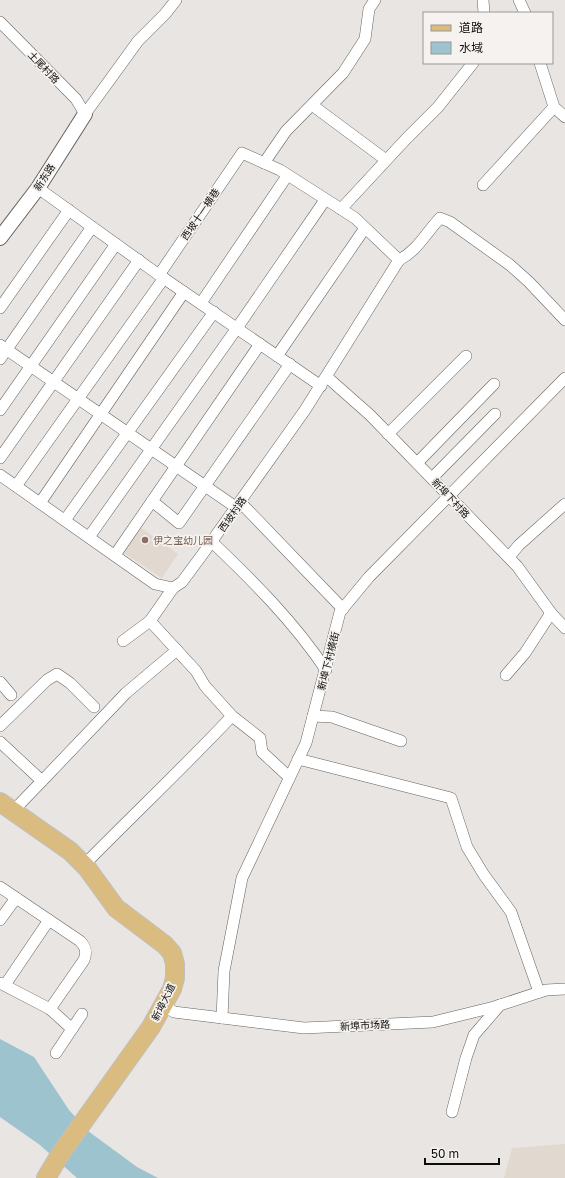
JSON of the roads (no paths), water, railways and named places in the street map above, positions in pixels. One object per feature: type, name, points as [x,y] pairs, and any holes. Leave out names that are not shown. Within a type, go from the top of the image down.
[{"type":"main road","name":"新埠大道","points":[[6,806],[60,842],[84,865],[116,908],[157,937],[172,953],[175,964],[174,984],[163,1005],[104,1100],[54,1174]]},
{"type":"street","points":[[375,0],[369,9],[366,39],[343,73],[286,131],[264,163],[355,218],[399,260],[408,256],[440,218],[450,222],[510,265],[529,282],[565,320]]},
{"type":"street","points":[[483,0],[484,12]]},
{"type":"street","points":[[520,0],[525,12]]},
{"type":"street","points":[[85,114],[138,41],[174,1]]},
{"type":"street","name":"土尾村路","points":[[0,22],[76,100],[85,114]]},
{"type":"street","points":[[340,209],[438,107],[472,64]]},
{"type":"street","points":[[540,64],[554,107],[565,117]]},
{"type":"street","points":[[312,105],[386,160]]},
{"type":"street","points":[[483,185],[554,107]]},
{"type":"street","name":"新东路","points":[[0,238],[38,188],[85,114]]},
{"type":"street","name":"西坡十一横巷","points":[[16,486],[162,276],[242,153],[264,163]]},
{"type":"street","points":[[201,303],[287,176]]},
{"type":"street","name":"新埠下村路","points":[[38,188],[277,356],[348,394],[417,462],[509,558],[538,593],[551,613],[565,628]]},
{"type":"street","points":[[89,537],[237,328],[325,200]]},
{"type":"street","points":[[0,308],[68,210]]},
{"type":"street","points":[[0,359],[3,347],[92,227]]},
{"type":"street","points":[[277,356],[365,228]]},
{"type":"street","points":[[0,410],[116,244]]},
{"type":"street","points":[[0,458],[139,260]]},
{"type":"street","name":"西坡村路","points":[[123,642],[150,621],[173,588],[182,582],[239,505],[324,382],[399,260]]},
{"type":"street","points":[[40,503],[184,292]]},
{"type":"street","points":[[65,520],[214,312]]},
{"type":"street","points":[[115,555],[260,344]]},
{"type":"street","points":[[3,347],[205,486],[239,505],[343,609]]},
{"type":"street","points":[[388,434],[466,356]]},
{"type":"street","points":[[152,501],[179,523],[290,364]]},
{"type":"street","name":"新埠下村横街","points":[[222,1018],[224,971],[242,878],[306,743],[340,612],[369,577],[448,495],[565,378]]},
{"type":"street","points":[[417,462],[494,384]]},
{"type":"street","points":[[432,478],[494,414]]},
{"type":"street","points":[[0,474],[155,584],[173,588]]},
{"type":"street","points":[[509,558],[519,545],[565,504]]},
{"type":"street","points":[[212,542],[272,600],[326,670]]},
{"type":"street","points":[[506,676],[525,653],[551,613]]},
{"type":"street","points":[[150,621],[177,650],[232,716],[260,738],[262,752],[290,777]]},
{"type":"street","points":[[6,806],[42,781],[126,694],[177,650]]},
{"type":"street","points":[[0,726],[47,680],[57,674],[70,683],[94,708]]},
{"type":"street","points":[[0,682],[11,695]]},
{"type":"street","points":[[84,865],[232,716]]},
{"type":"street","points":[[313,716],[332,717],[401,741]]},
{"type":"street","points":[[0,742],[42,781]]},
{"type":"street","points":[[298,759],[451,798],[467,847],[484,875],[511,912],[539,992]]},
{"type":"street","points":[[0,887],[84,945],[86,954],[79,968],[50,1009]]},
{"type":"street","points":[[0,920],[16,898]]},
{"type":"street","points":[[49,920],[2,984],[50,1009],[72,1029]]},
{"type":"street","name":"新埠市场路","points":[[163,1005],[174,1012],[304,1028],[433,1022],[501,1005],[539,992],[565,989]]},
{"type":"street","points":[[452,1112],[466,1058],[474,1035],[501,1005]]},
{"type":"street","points":[[56,1053],[82,1014]]},
{"type":"water","points":[[0,1039],[34,1057],[69,1110],[88,1131],[137,1167],[158,1178],[77,1178],[40,1145],[0,1117]]},
{"type":"place","name":"伊之宝幼儿园","points":[[145,540]]}]
